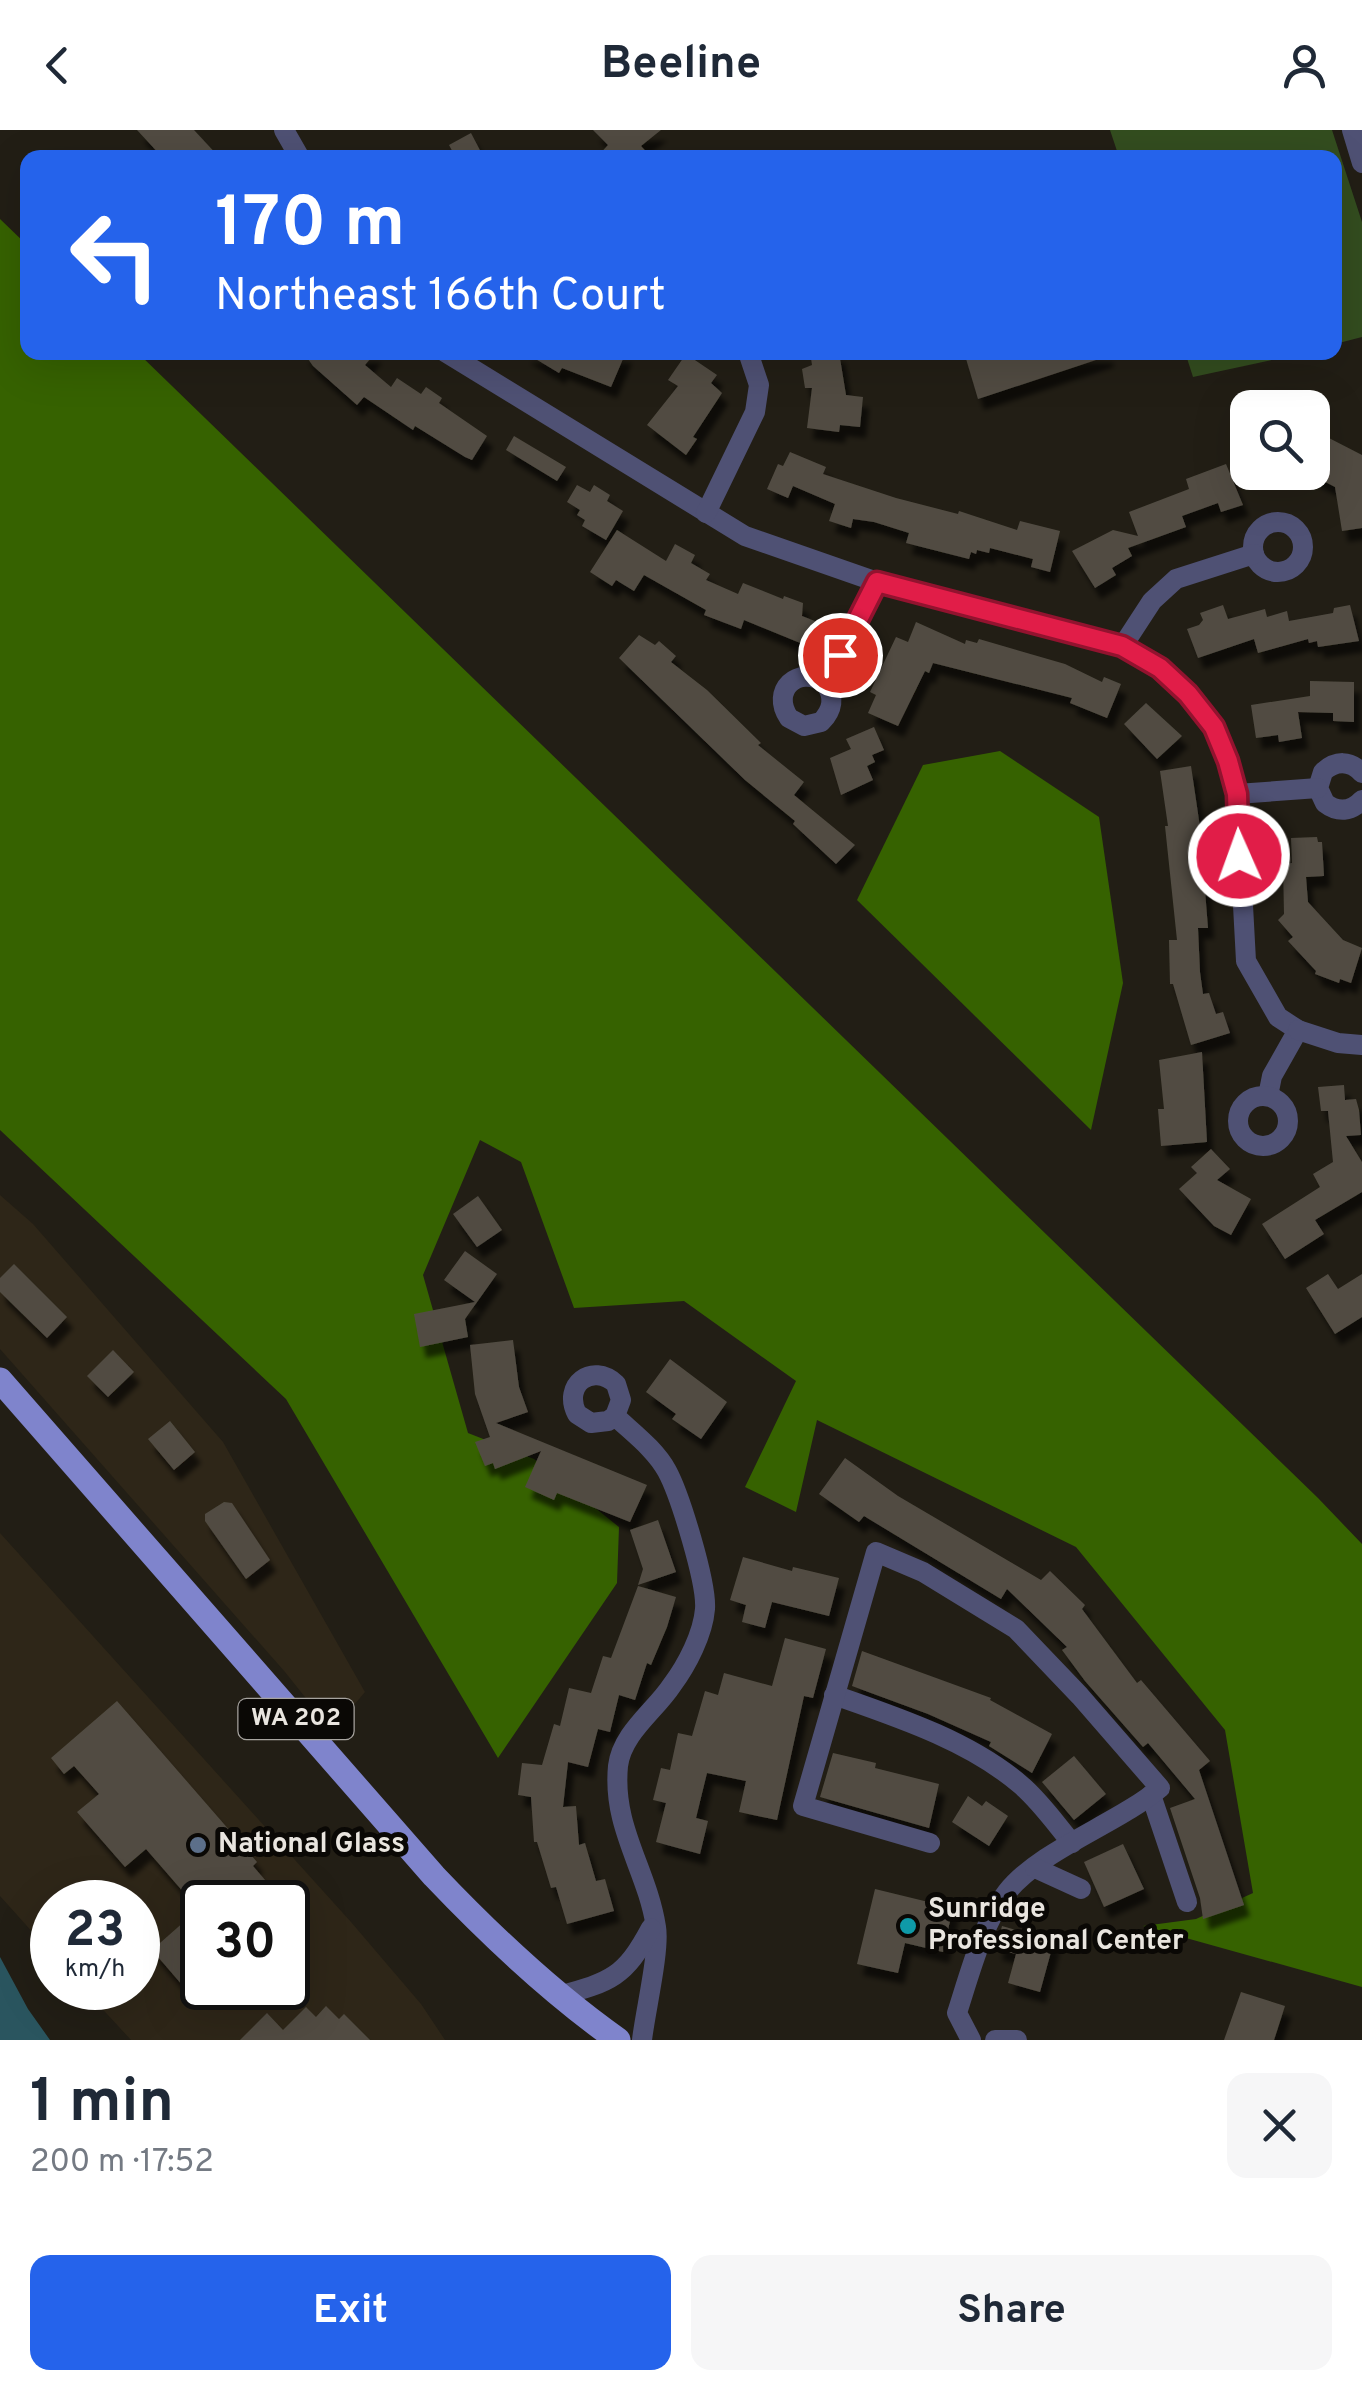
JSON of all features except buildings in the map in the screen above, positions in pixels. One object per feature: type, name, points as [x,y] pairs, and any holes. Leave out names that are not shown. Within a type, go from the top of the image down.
[{"type":"main road","name":"WA 202","points":[[0,1380],[396,1835],[481,1926],[558,1996],[618,2040]]},
{"type":"street","points":[[1352,130],[1362,163]]},
{"type":"street","points":[[458,360],[745,536],[877,582],[1122,646],[1160,668],[1188,694],[1214,727],[1228,761],[1237,794],[1246,962],[1278,1017],[1298,1030],[1362,1046]]},
{"type":"street","points":[[706,513],[755,412],[759,385],[751,360]]},
{"type":"street","points":[[1122,646],[1152,601],[1176,579],[1254,554]]},
{"type":"street","points":[[825,683],[877,582]]},
{"type":"street","points":[[1362,773],[1353,765],[1336,763],[1323,772],[1318,788],[1324,803],[1340,810],[1356,807],[1362,800]]},
{"type":"street","points":[[1237,794],[1318,788]]},
{"type":"street","points":[[1268,1096],[1272,1076],[1298,1030]]},
{"type":"street","points":[[615,1416],[650,1447],[668,1472],[704,1581],[705,1610],[700,1634],[673,1685],[631,1734],[618,1761],[617,1798],[625,1837],[645,1882],[657,1930],[642,2040]]},
{"type":"street","points":[[930,1843],[803,1806],[876,1552],[923,1572],[1016,1630],[1080,1696],[1156,1792],[1187,1902]]},
{"type":"street","points":[[834,1695],[977,1754],[1022,1786],[1072,1843]]},
{"type":"street","points":[[971,2040],[957,2013],[977,1950],[1007,1891],[1072,1843],[1156,1792]]},
{"type":"street","points":[[1035,1868],[1081,1889]]},
{"type":"street","points":[[558,1996],[618,1976],[629,1966],[655,1922]]},
{"type":"street","points":[[995,2040],[1017,2040]]},
{"type":"shaded area","points":[[0,1195],[33,1224],[223,1442],[365,1692],[332,1731],[285,1672],[0,1349]]},
{"type":"shaded area","points":[[0,1533],[351,1922],[421,2004],[445,2040],[131,2040],[103,2010],[160,2010],[160,1880],[30,1880],[30,1929],[0,1896]]},
{"type":"green space","points":[[1110,130],[1332,130],[1339,150],[1117,150]]},
{"type":"green space","points":[[1342,161],[1362,222],[1362,337],[1342,342]]},
{"type":"green space","points":[[0,219],[20,238],[20,360],[145,360],[1362,1544],[1362,1987],[1143,1926],[1196,1919],[1253,1893],[1225,1730],[1076,1547],[817,1420],[796,1512],[745,1487],[796,1381],[684,1301],[574,1308],[521,1162],[480,1140],[423,1275],[468,1433],[534,1459],[619,1527],[617,1583],[498,1758],[286,1399],[0,1130]]},
{"type":"green space","points":[[1188,360],[1272,360],[1193,377]]},
{"type":"green space","points":[[1000,751],[1099,817],[1123,983],[1091,1130],[857,900],[923,765]]},
{"type":"water","points":[[0,1957],[28,2009],[50,2040],[0,2040]]},
{"type":"place","name":"National Glass","points":[[198,1845]]},
{"type":"place","name":"Sunridge Professional Center","points":[[908,1926]]},
{"type":"route","points":[[840,655],[877,582],[1122,646],[1160,668],[1188,694],[1214,727],[1237,794],[1239,856]]}]
